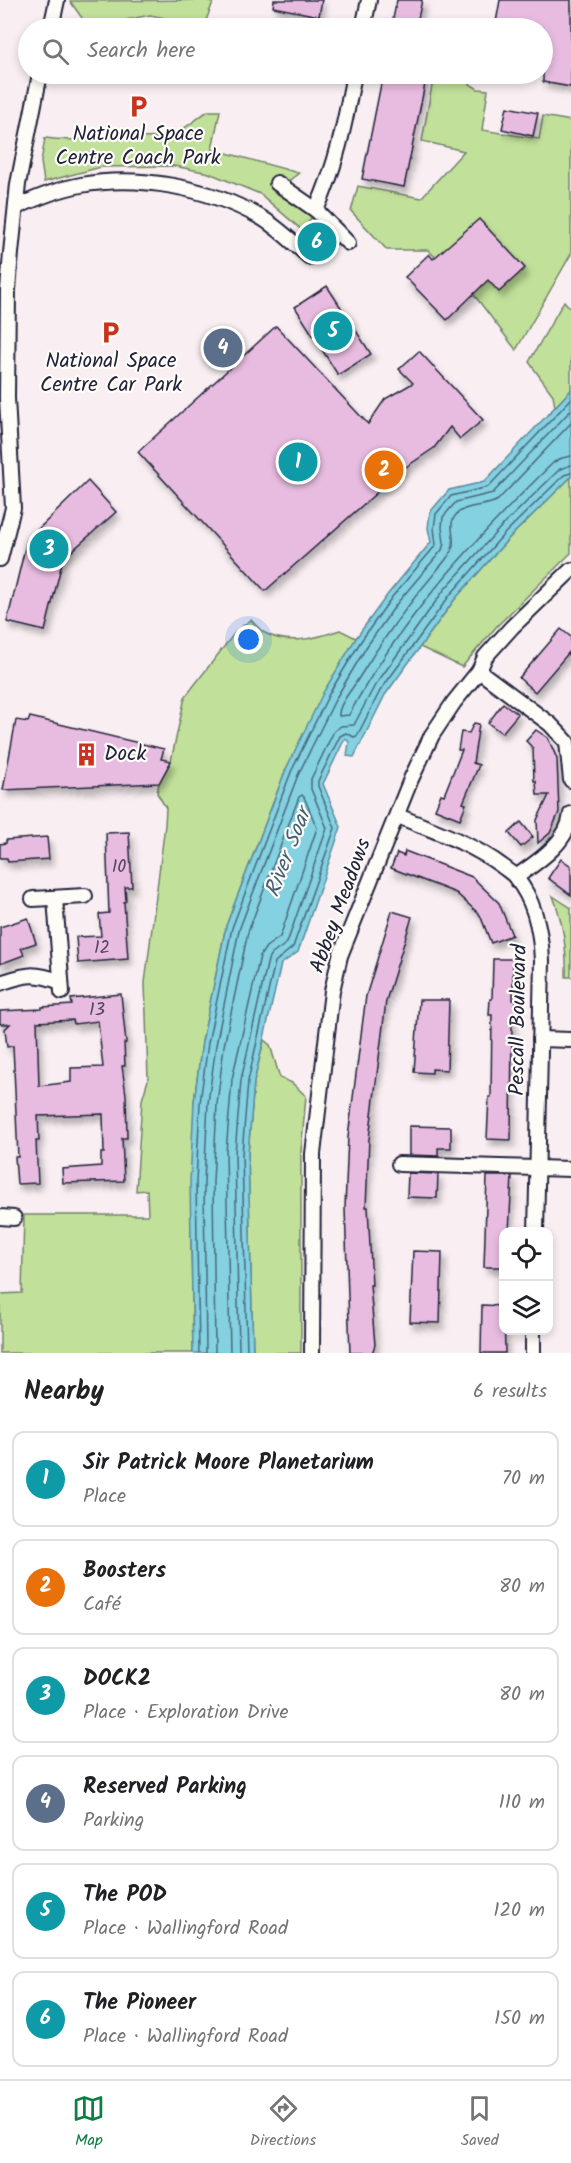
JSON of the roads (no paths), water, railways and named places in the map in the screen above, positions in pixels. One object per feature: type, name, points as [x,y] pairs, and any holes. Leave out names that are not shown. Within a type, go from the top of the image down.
[{"type":"street","points":[[53,18],[57,0]]},
{"type":"street","points":[[365,18],[369,0]]},
{"type":"street","points":[[0,559],[13,508],[7,377],[8,290],[24,150],[38,84]]},
{"type":"street","points":[[316,210],[328,185],[340,147],[352,84]]},
{"type":"street","points":[[16,207],[40,196],[82,184],[102,182],[166,184],[233,203],[262,218],[310,257],[337,232]]},
{"type":"street","points":[[277,183],[316,210],[348,243]]},
{"type":"street","name":"Abbey Meadows","points":[[312,1353],[313,1154],[332,991],[340,956],[411,779],[432,735],[454,702],[479,671],[485,657],[512,627],[571,570]]},
{"type":"street","points":[[479,671],[550,724],[569,742],[571,780]]},
{"type":"street","points":[[516,877],[540,859],[564,835],[570,825],[571,814]]},
{"type":"street","name":"Pescall Boulevard","points":[[398,816],[483,852],[516,877],[534,910],[540,933],[542,961],[536,1227]]},
{"type":"street","points":[[33,899],[85,896]]},
{"type":"street","points":[[0,983],[31,974],[42,975],[62,987],[55,898]]},
{"type":"street","points":[[540,1039],[571,1040]]},
{"type":"street","points":[[399,1164],[571,1169]]},
{"type":"street","points":[[533,1335],[533,1353]]},
{"type":"water","name":"River Soar","points":[[571,390],[571,477],[510,537],[455,599],[385,695],[354,757],[347,756],[349,742],[345,738],[323,784],[341,827],[298,952],[281,964],[254,1082],[248,1154],[253,1353],[193,1353],[190,1182],[194,1102],[202,1042],[226,926],[286,769],[324,691],[356,638],[388,594],[431,542],[428,528],[430,512],[449,490],[484,482]]},
{"type":"place","name":"National Space Centre Coach Park","points":[[138,106]]},
{"type":"place","name":"The Pioneer","points":[[317,242]]},
{"type":"place","name":"The POD","points":[[333,331]]},
{"type":"place","name":"National Space Centre Car Park","points":[[111,333]]},
{"type":"place","name":"Reserved Parking","points":[[223,348]]},
{"type":"place","name":"Sir Patrick Moore Planetarium","points":[[298,462]]},
{"type":"place","name":"Boosters","points":[[384,470]]},
{"type":"place","name":"DOCK2","points":[[49,549]]},
{"type":"place","name":"Dock","points":[[86,754]]}]
